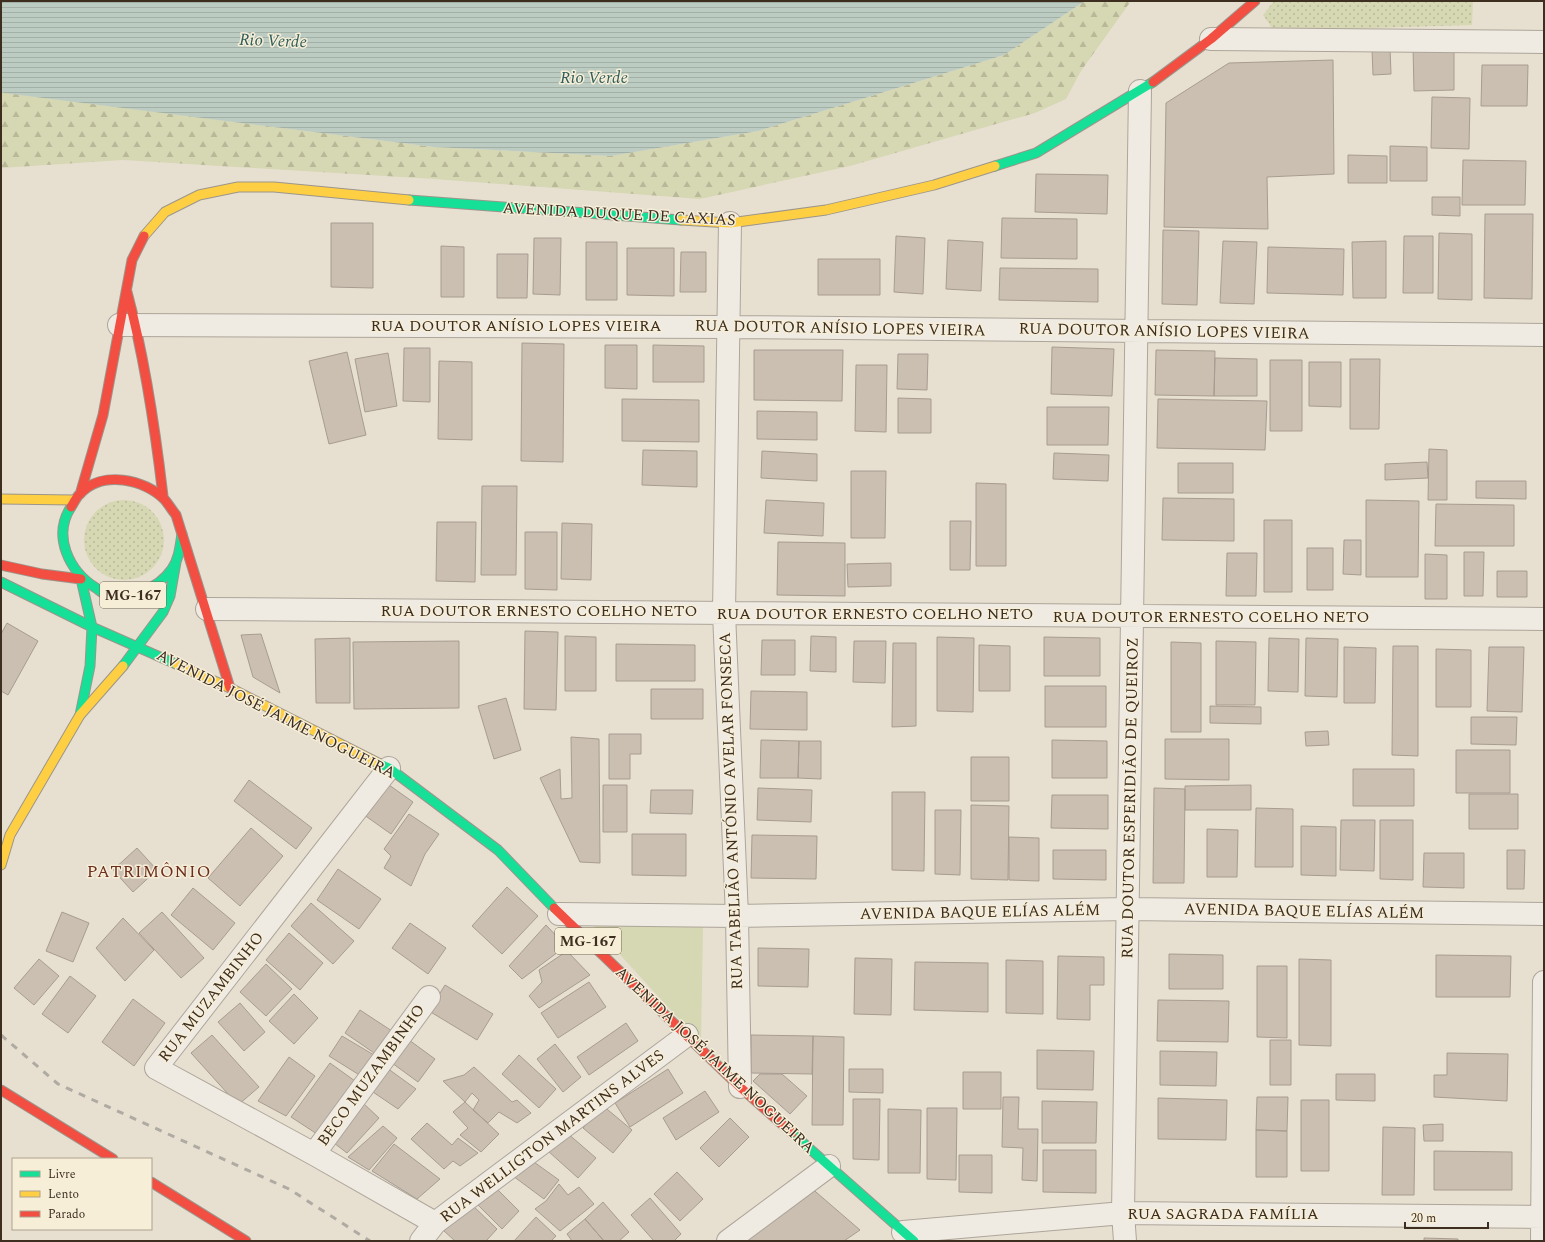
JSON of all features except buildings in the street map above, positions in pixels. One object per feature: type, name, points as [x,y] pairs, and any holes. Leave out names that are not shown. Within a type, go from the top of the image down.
[{"type":"main road","name":"AVENIDA DUQUE DE CAXIAS","points":[[163,496],[153,412],[128,325],[127,291],[132,260],[144,236],[165,212],[199,195],[238,187],[274,187],[445,203],[730,223],[834,208],[934,185],[1036,153],[1140,91],[1211,39],[1255,1]]},
{"type":"main road","name":"AVENIDA DUQUE DE CAXIAS","points":[[127,291],[128,325],[81,491],[74,500],[63,526],[66,555],[81,579],[105,594],[133,595],[159,584],[176,562],[182,534]]},
{"type":"main road","name":"AVENIDA DUQUE DE CAXIAS","points":[[81,491],[101,482],[123,480],[144,484],[163,496],[173,508],[180,521],[182,534],[207,609],[230,688]]},
{"type":"main road","points":[[1,499],[74,500]]},
{"type":"main road","points":[[1,865],[10,835],[80,715],[117,674],[163,612],[170,596],[176,562]]},
{"type":"main road","name":"MG-167","points":[[1,565],[42,574],[81,579]]},
{"type":"main road","points":[[80,715],[90,666],[92,627],[81,579]]},
{"type":"main road","name":"AVENIDA JOSÉ JAIME NOGUEIRA","points":[[1,582],[92,627],[139,646],[230,688],[389,768],[498,850],[559,914],[740,1087],[908,1236]]},
{"type":"main road","points":[[1,843],[10,835]]},
{"type":"main road","points":[[2,1089],[111,1158]]},
{"type":"main road","points":[[152,1183],[246,1241]]},
{"type":"street","points":[[1211,39],[1544,42]]},
{"type":"street","name":"RUA DOUTOR ESPERIDIÃO DE QUEIROZ","points":[[1124,1241],[1123,1213],[1140,91]]},
{"type":"street","name":"RUA TABELIÃO ANTÓNIO AVELAR FONSECA","points":[[730,223],[724,612],[737,916],[740,1087]]},
{"type":"street","name":"RUA DOUTOR ANÍSIO LOPES VIEIRA","points":[[128,325],[728,327],[1544,335]]},
{"type":"street","name":"RUA DOUTOR ERNESTO COELHO NETO","points":[[207,609],[1544,619]]},
{"type":"street","name":"RUA MUZAMBINHO","points":[[389,768],[156,1068],[314,1154],[435,1223]]},
{"type":"street","name":"AVENIDA BAQUE ELÍAS ALÉM","points":[[559,914],[737,916],[1128,909],[1544,914]]},
{"type":"street","points":[[1542,1241],[1544,982]]},
{"type":"street","name":"BECO MUZAMBINHO","points":[[314,1154],[429,997]]},
{"type":"street","name":"RUA WELLIGTON MARTINS ALVES","points":[[421,1241],[435,1223],[687,1035]]},
{"type":"street","points":[[728,1241],[829,1166]]},
{"type":"street","name":"RUA SAGRADA FAMÍLIA","points":[[908,1236],[1123,1213],[1543,1217]]},
{"type":"green space","points":[[1085,1],[1131,1],[1081,71],[1066,99],[1035,113],[850,166],[700,199],[434,179],[123,160],[1,168],[1,92],[434,147],[611,156],[758,131],[1004,55]]},
{"type":"green space","points":[[1274,1],[1473,1],[1472,25],[1274,31],[1263,15]]},
{"type":"green space","points":[[124,500],[139,503],[152,512],[161,525],[164,540],[161,555],[152,568],[139,577],[124,580],[109,577],[96,568],[87,555],[84,540],[87,525],[96,512],[109,503]]},
{"type":"green space","points":[[591,923],[703,926],[701,1043]]},
{"type":"water","name":"Rio Verde","points":[[1,1],[1085,1],[1004,55],[758,131],[611,156],[434,147],[4,93],[1,92]]},
{"type":"railway","points":[[1,1035],[58,1084],[289,1189],[370,1241]]},
{"type":"traffic: fast","points":[[995,166],[1036,153],[1153,82]]},
{"type":"traffic: fast","points":[[409,200],[681,220]]},
{"type":"traffic: fast","points":[[71,507],[63,530],[63,541],[66,552],[71,563],[86,581],[106,594],[134,594],[159,582],[169,573],[176,561],[182,534]]},
{"type":"traffic: fast","points":[[123,666],[163,612],[170,596],[176,562]]},
{"type":"traffic: fast","points":[[80,715],[90,666],[92,627],[81,579]]},
{"type":"traffic: fast","points":[[1,582],[92,627],[176,664]]},
{"type":"traffic: fast","points":[[380,764],[389,768],[498,850],[554,908]]},
{"type":"traffic: fast","points":[[792,1133],[914,1241]]},
{"type":"traffic: slow","points":[[681,220],[730,223],[826,210],[934,185],[995,166]]},
{"type":"traffic: slow","points":[[144,236],[165,212],[199,195],[238,187],[274,187],[409,200]]},
{"type":"traffic: slow","points":[[1,499],[74,500]]},
{"type":"traffic: slow","points":[[176,664],[230,688],[380,764]]},
{"type":"traffic: slow","points":[[1,865],[10,835],[80,715],[123,666]]},
{"type":"traffic: jam","points":[[1153,82],[1211,39],[1255,1]]},
{"type":"traffic: jam","points":[[81,491],[103,415],[132,260],[144,236]]},
{"type":"traffic: jam","points":[[127,292],[149,393],[163,496]]},
{"type":"traffic: jam","points":[[71,507],[76,498],[89,487],[100,482],[111,480],[123,480],[146,487],[157,493],[165,500],[176,515],[230,688]]},
{"type":"traffic: jam","points":[[1,565],[42,574],[81,579]]},
{"type":"traffic: jam","points":[[554,908],[740,1087],[792,1133]]},
{"type":"traffic: jam","points":[[1,1090],[111,1158]]},
{"type":"traffic: jam","points":[[152,1183],[246,1241]]},
{"type":"district","name":"PATRIMÔNIO","points":[[149,872]]}]
